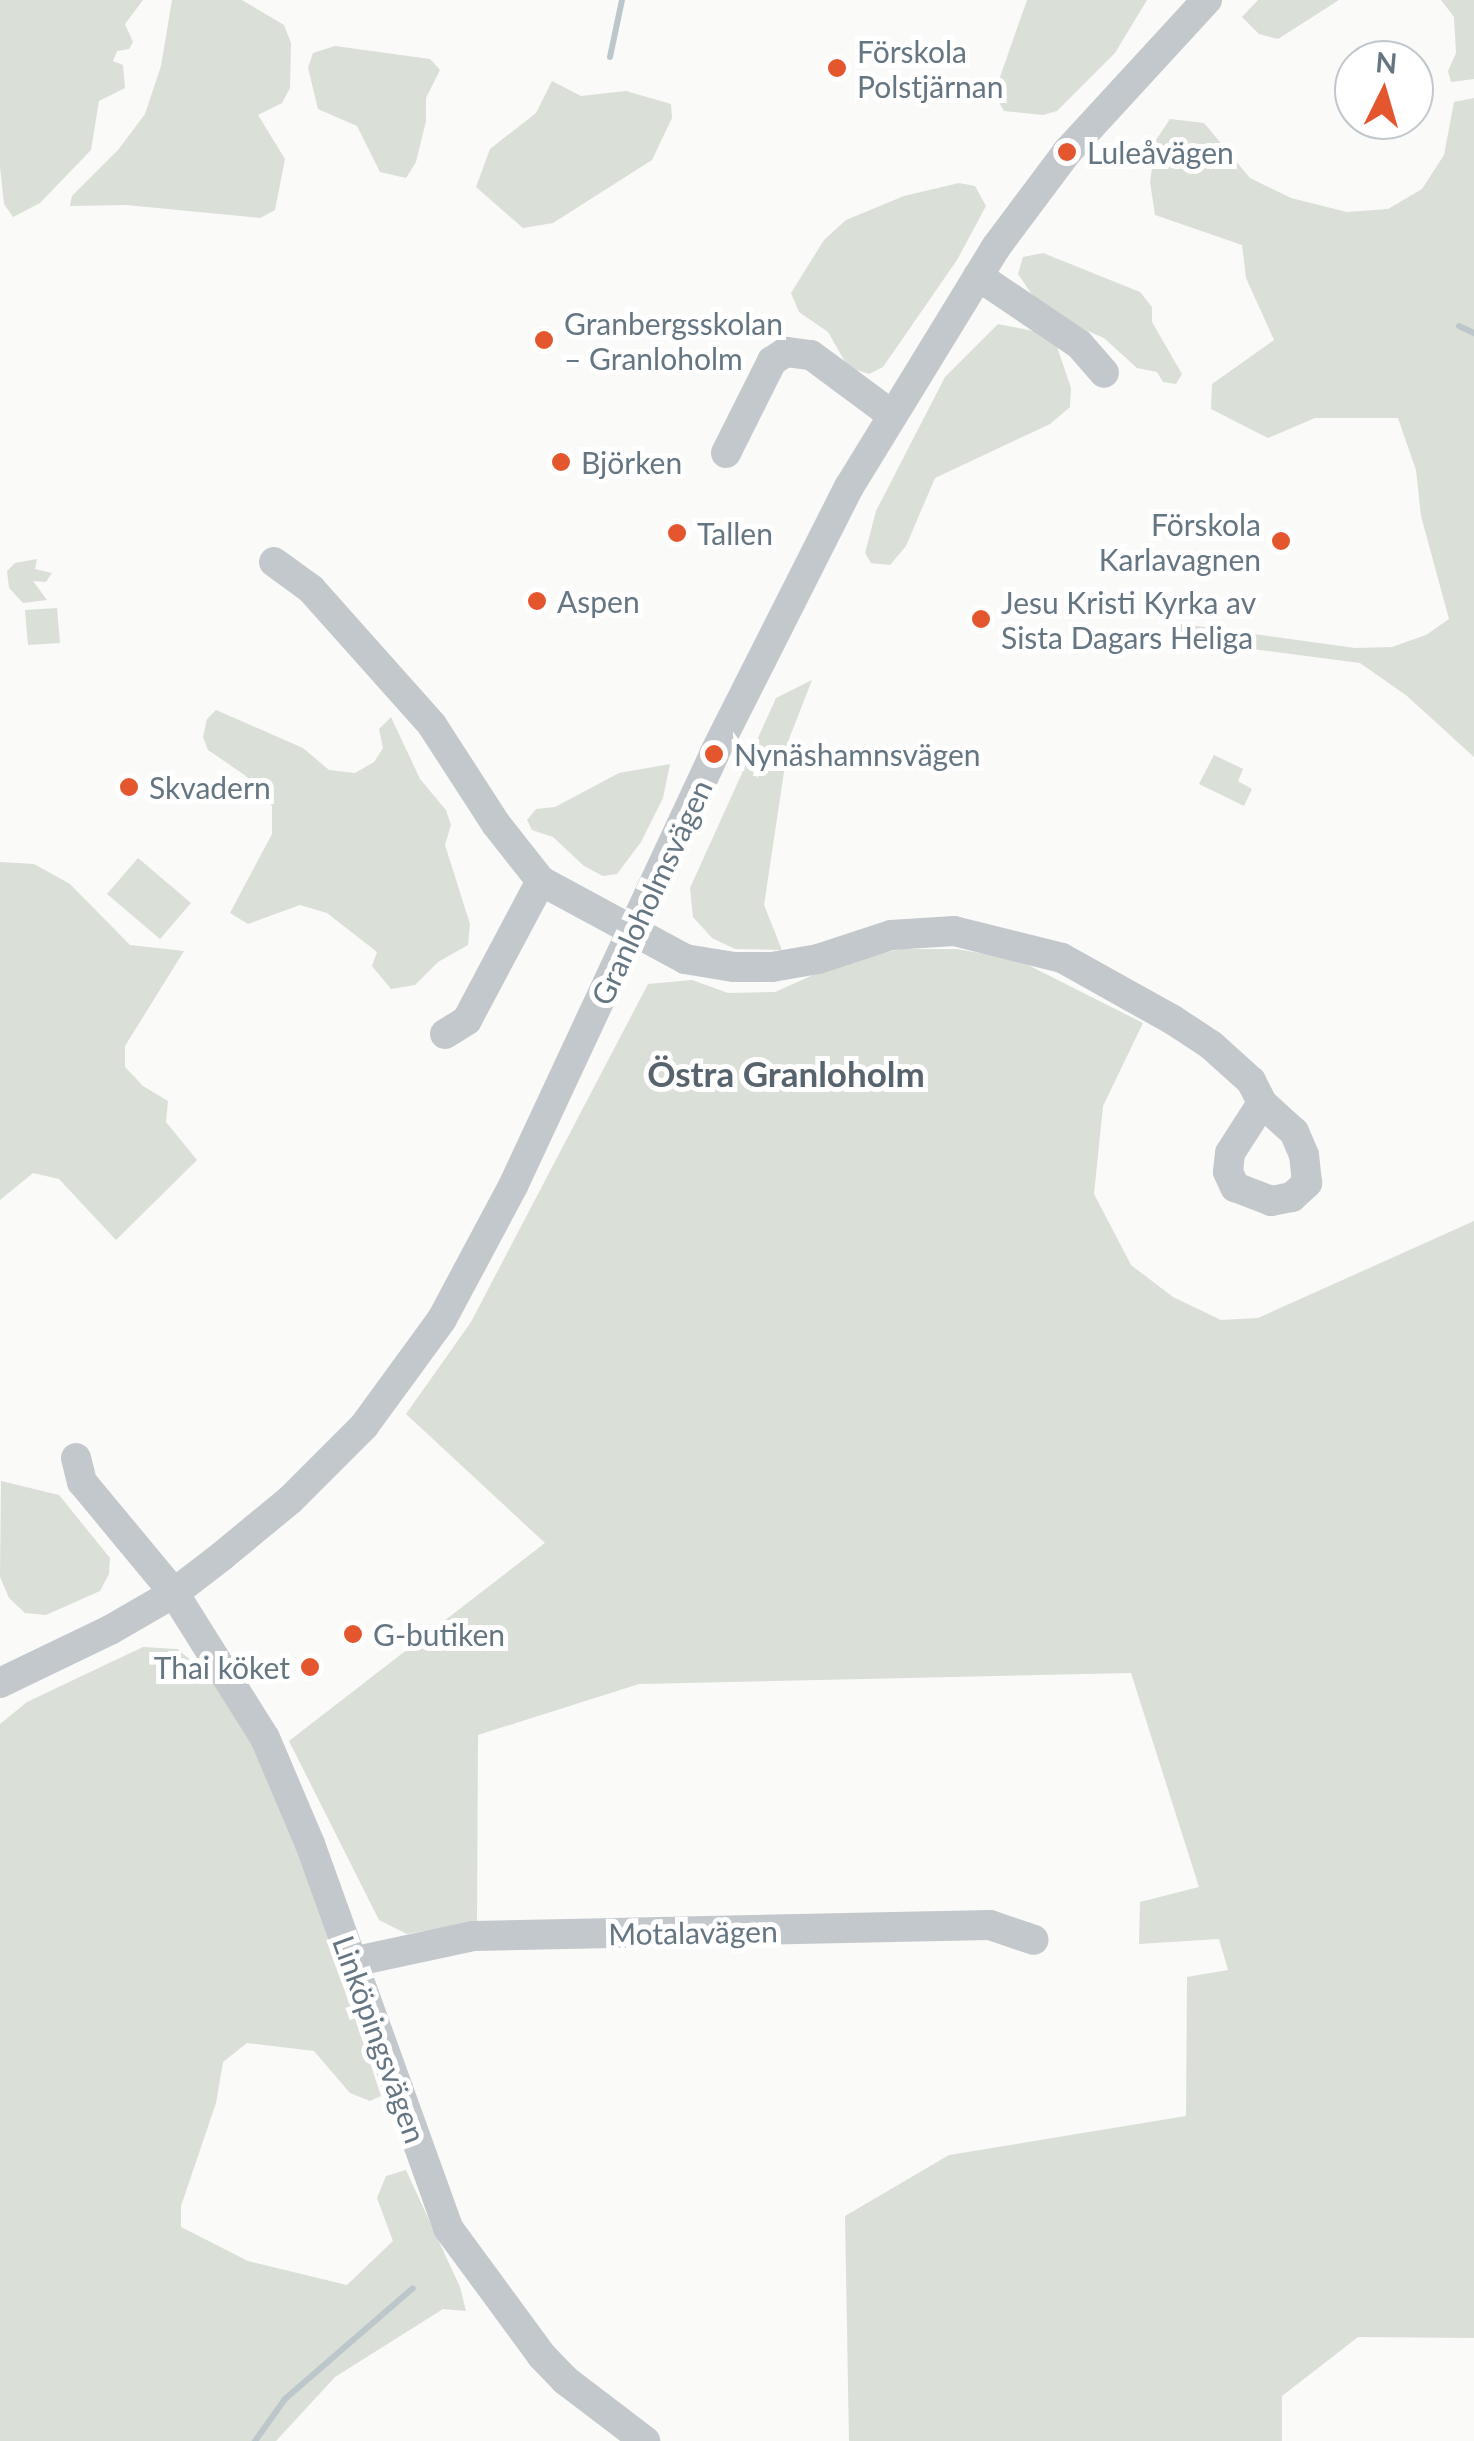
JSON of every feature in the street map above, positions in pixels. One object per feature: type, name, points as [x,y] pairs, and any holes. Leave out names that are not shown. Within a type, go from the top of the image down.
[{"type":"street","name":"Granloholmsvägen","points":[[0,1683],[174,1594],[290,1500],[364,1426],[442,1319],[513,1186],[714,754],[849,487],[978,276],[1066,152],[1207,0]]},
{"type":"street","points":[[978,276],[1079,344],[1104,373]]},
{"type":"street","points":[[726,452],[772,361],[786,352],[811,355],[892,415]]},
{"type":"street","points":[[274,562],[321,600],[432,725],[496,824],[541,881],[686,959],[734,967],[772,967],[818,959],[892,935],[954,931],[1062,958],[1173,1020],[1251,1081],[1262,1104]]},
{"type":"street","points":[[445,1034],[467,1020],[541,881]]},
{"type":"street","name":"Linköpingsvägen","points":[[76,1458],[82,1482],[174,1594],[265,1738],[352,1962],[448,2228],[564,2380],[645,2441]]},
{"type":"street","name":"Motalavägen","points":[[352,1962],[474,1936],[990,1926],[1034,1940]]},
{"type":"shaded area","points":[[0,0],[143,0],[125,24],[133,42],[129,49],[117,51],[113,61],[123,65],[125,88],[99,101],[91,150],[40,203],[13,217],[4,204],[0,167]]},
{"type":"shaded area","points":[[172,0],[242,0],[284,25],[291,43],[290,88],[282,103],[258,115],[285,159],[275,210],[260,218],[126,205],[70,206],[72,196],[118,150],[145,114],[161,66]]},
{"type":"shaded area","points":[[1027,0],[1147,0],[1115,53],[1057,111],[1043,115],[1004,111],[994,94]]},
{"type":"shaded area","points":[[1258,0],[1339,0],[1278,39],[1259,34],[1242,17]]},
{"type":"shaded area","points":[[1441,0],[1474,0],[1474,79],[1451,82],[1448,71],[1456,53],[1454,17]]},
{"type":"shaded area","points":[[335,46],[430,59],[440,70],[426,98],[426,121],[416,162],[406,178],[380,172],[357,126],[318,109],[308,68],[313,53]]},
{"type":"shaded area","points":[[552,81],[581,96],[626,91],[671,104],[672,118],[652,160],[553,223],[523,228],[476,187],[490,149],[536,113]]},
{"type":"shaded area","points":[[1474,98],[1474,757],[1407,696],[1360,663],[1237,647],[1195,653],[1175,623],[1355,648],[1392,647],[1426,635],[1449,619],[1421,516],[1416,470],[1398,418],[1315,418],[1268,438],[1211,409],[1212,384],[1274,340],[1246,278],[1242,245],[1155,215],[1150,182],[1156,140],[1170,119],[1204,123],[1250,178],[1291,198],[1347,212],[1388,209],[1422,189],[1444,155],[1454,102]]},
{"type":"shaded area","points":[[959,183],[975,186],[986,206],[957,260],[883,367],[869,374],[848,367],[828,332],[799,312],[791,293],[824,240],[846,220],[904,196]]},
{"type":"shaded area","points":[[1043,253],[1140,292],[1152,307],[1152,322],[1182,374],[1176,384],[1163,382],[1157,372],[1137,368],[1104,338],[1067,322],[1035,299],[1018,274],[1023,257]]},
{"type":"shaded area","points":[[998,324],[1038,332],[1057,347],[1071,388],[1070,407],[1050,424],[935,478],[906,546],[890,565],[871,563],[865,553],[876,511],[945,377]]},
{"type":"shaded area","points":[[37,559],[35,569],[52,573],[46,582],[33,581],[47,600],[23,603],[9,588],[7,571],[15,563]]},
{"type":"shaded area","points":[[57,608],[60,643],[28,645],[25,610]]},
{"type":"shaded area","points":[[812,680],[789,739],[764,905],[782,950],[735,949],[712,938],[693,917],[690,888],[776,698]]},
{"type":"shaded area","points":[[216,710],[303,748],[329,770],[355,773],[374,762],[383,748],[379,729],[391,717],[420,779],[446,810],[451,825],[445,845],[470,924],[468,945],[438,962],[415,985],[391,989],[372,966],[377,952],[327,913],[300,905],[248,924],[230,913],[272,834],[272,806],[246,776],[208,750],[203,737],[207,719]]},
{"type":"shaded area","points":[[1214,755],[1243,769],[1238,781],[1252,789],[1244,806],[1199,784]]},
{"type":"shaded area","points":[[670,764],[663,798],[641,842],[617,874],[603,876],[584,866],[553,837],[532,830],[527,820],[536,809],[555,807],[619,773]]},
{"type":"shaded area","points":[[138,858],[191,903],[160,939],[107,894]]},
{"type":"shaded area","points":[[0,862],[34,864],[70,884],[130,945],[184,951],[125,1046],[125,1067],[143,1086],[168,1101],[166,1122],[197,1160],[116,1240],[59,1179],[33,1173],[0,1200]]},
{"type":"shaded area","points":[[900,949],[957,949],[1018,960],[1143,1023],[1103,1106],[1094,1194],[1131,1265],[1173,1297],[1221,1320],[1258,1318],[1474,1221],[1474,2338],[1358,2337],[1282,2396],[1282,2441],[849,2441],[845,2216],[949,2155],[1186,2116],[1187,1977],[1228,1970],[1219,1939],[1139,1944],[1140,1902],[1199,1887],[1131,1673],[639,1684],[478,1735],[477,1922],[407,1934],[379,1920],[289,1741],[545,1543],[406,1414],[471,1322],[648,984],[692,980],[728,993],[775,992],[833,966]]},
{"type":"shaded area","points":[[1,1481],[59,1495],[110,1558],[109,1574],[100,1591],[46,1615],[25,1613],[9,1598],[0,1577]]},
{"type":"shaded area","points":[[143,1647],[177,1649],[212,1677],[253,1743],[298,1845],[381,2096],[370,2101],[350,2093],[314,2051],[247,2043],[223,2062],[216,2103],[181,2206],[181,2227],[248,2261],[347,2285],[393,2241],[377,2198],[386,2176],[406,2170],[460,2287],[466,2311],[443,2309],[335,2377],[276,2441],[0,2441],[0,1724],[27,1702]]},
{"type":"waterway","points":[[610,57],[622,0]]},
{"type":"waterway","points":[[1459,326],[1474,333]]},
{"type":"waterway","points":[[255,2441],[285,2399],[413,2288]]},
{"type":"place","name":"Förskola Polstjärnan","points":[[837,68]]},
{"type":"place","name":"Luleåvägen","points":[[1067,152]]},
{"type":"place","name":"Granbergsskolan – Granloholm","points":[[544,340]]},
{"type":"place","name":"Björken","points":[[561,462]]},
{"type":"place","name":"Tallen","points":[[677,533]]},
{"type":"place","name":"Förskola Karlavagnen","points":[[1281,541]]},
{"type":"place","name":"Aspen","points":[[537,601]]},
{"type":"place","name":"Jesu Kristi Kyrka av Sista Dagars Heliga","points":[[981,619]]},
{"type":"place","name":"Nynäshamnsvägen","points":[[714,754]]},
{"type":"place","name":"Skvadern","points":[[129,787]]},
{"type":"place","name":"G-butiken","points":[[353,1634]]},
{"type":"place","name":"Thai köket","points":[[310,1667]]},
{"type":"district","name":"Östra Granloholm","points":[[786,1073]]}]
